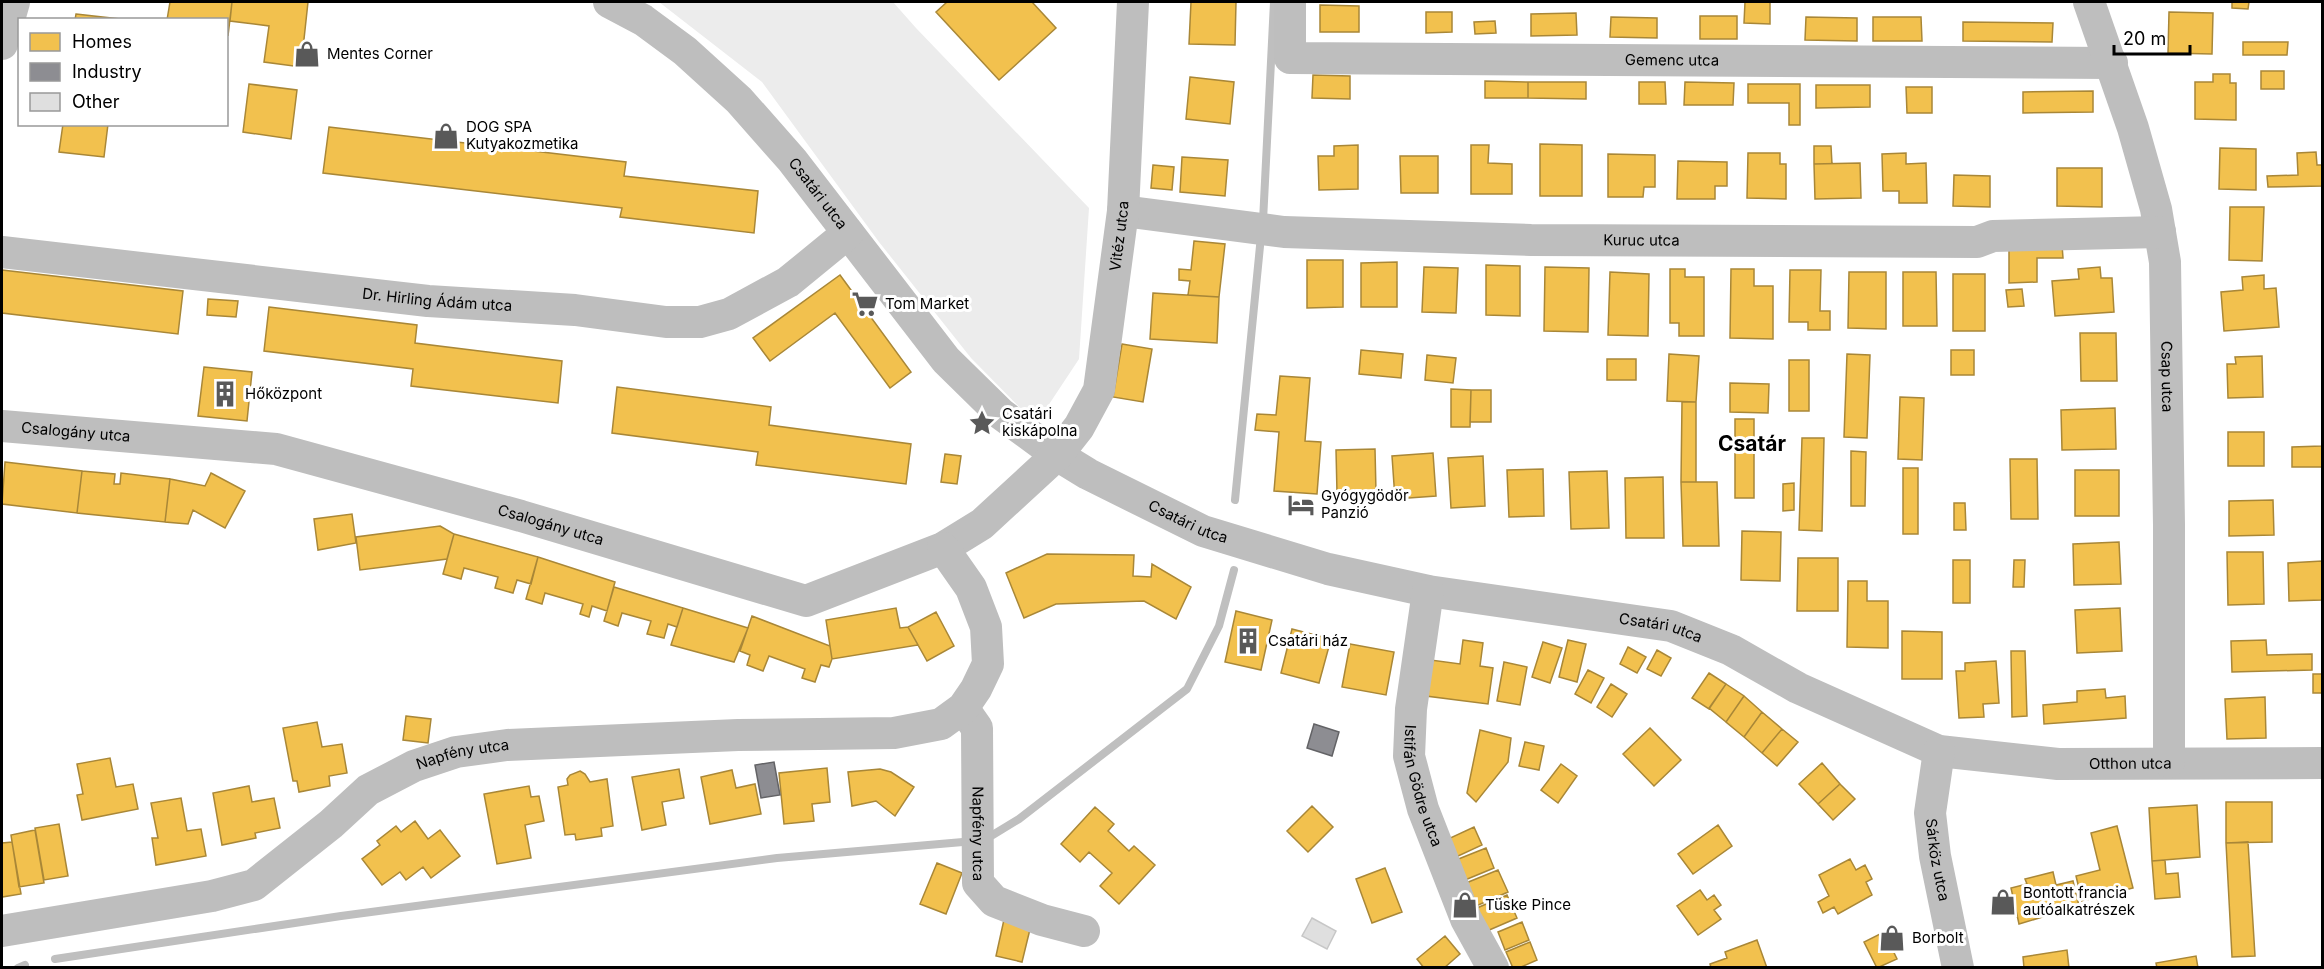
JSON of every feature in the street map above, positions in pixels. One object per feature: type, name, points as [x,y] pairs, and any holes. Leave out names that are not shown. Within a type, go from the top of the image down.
[{"type":"street","points":[[2,44],[14,2]]},
{"type":"street","name":"Vitéz utca","points":[[1057,455],[1079,427],[1099,390],[1124,211],[1133,2]]},
{"type":"street","name":"Gemenc utca","points":[[1290,2],[1290,58],[2112,63]]},
{"type":"street","name":"Csap utca","points":[[2089,2],[2112,63],[2156,209],[2165,274],[2169,525],[2169,762]]},
{"type":"street","name":"Csatári utca","points":[[615,3],[643,20],[685,51],[740,100],[792,160],[946,360],[1001,414],[1057,455],[1088,474],[1203,531],[1328,569],[1428,591],[1671,626],[1731,650],[1798,688],[1939,751]]},
{"type":"street","name":"Kuruc utca","points":[[1124,211],[1284,232],[1531,240],[1977,243],[1993,236],[2160,232]]},
{"type":"street","name":"Dr. Hirling Ádám utca","points":[[2,252],[428,301],[575,310],[666,322],[700,322],[729,314],[788,282],[848,233]]},
{"type":"street","name":"Csalogány utca","points":[[2,426],[276,450],[521,516],[806,601],[943,548],[982,524],[1057,455]]},
{"type":"street","name":"Napfény utca","points":[[2,931],[212,897],[254,885],[331,824],[368,790],[414,766],[456,752],[507,745],[738,735],[894,733],[941,724],[963,708],[976,689],[988,664],[986,627],[970,588],[943,548]]},
{"type":"street","name":"Istifán Gödre utca","points":[[1428,591],[1411,709],[1409,756],[1423,809],[1461,908],[1493,968]]},
{"type":"street","name":"Napfény utca","points":[[963,708],[977,728],[978,883],[994,901],[1042,920],[1083,931]]},
{"type":"street","name":"Otthon utca","points":[[1939,751],[2058,764],[2169,762],[2322,764]]},
{"type":"street","name":"Sárköz utca","points":[[1939,751],[1930,813],[1935,856],[1958,968]]},
{"type":"shaded area","points":[[659,2],[893,2],[1089,208],[1079,359],[1036,424],[971,358],[879,242],[762,82]]},
{"type":"building: Homes","points":[[170,2],[232,2],[228,36],[228,18],[167,18]]},
{"type":"building: Homes","points":[[232,2],[308,2],[301,67],[264,62],[269,26],[230,21]]},
{"type":"building: Homes","points":[[947,2],[1032,2],[1056,28],[999,80],[936,12]]},
{"type":"building: Homes","points":[[1191,2],[1236,2],[1235,45],[1189,44]]},
{"type":"building: Homes","points":[[1745,2],[1770,2],[1770,24],[1744,23]]},
{"type":"building: Homes","points":[[2232,2],[2249,2],[2248,9],[2232,8]]},
{"type":"building: Homes","points":[[1320,5],[1359,6],[1359,32],[1320,32]]},
{"type":"building: Homes","points":[[1426,12],[1452,12],[1452,32],[1426,33]]},
{"type":"building: Homes","points":[[2169,12],[2213,13],[2212,54],[2168,53]]},
{"type":"building: Homes","points":[[1576,13],[1577,35],[1531,36],[1531,14]]},
{"type":"building: Homes","points":[[76,14],[111,18],[75,18]]},
{"type":"building: Homes","points":[[1700,16],[1737,16],[1737,39],[1700,39]]},
{"type":"building: Homes","points":[[1611,17],[1657,18],[1657,38],[1610,37]]},
{"type":"building: Homes","points":[[1806,17],[1857,18],[1857,41],[1805,40]]},
{"type":"building: Homes","points":[[1873,17],[1921,17],[1922,41],[1873,41]]},
{"type":"building: Homes","points":[[1495,21],[1496,33],[1475,34],[1474,22]]},
{"type":"building: Homes","points":[[1963,22],[2053,23],[2052,42],[1963,41]]},
{"type":"building: Homes","points":[[2243,42],[2288,42],[2287,55],[2243,55]]},
{"type":"building: Homes","points":[[2261,71],[2284,71],[2284,89],[2261,89]]},
{"type":"building: Homes","points":[[2213,74],[2230,74],[2230,83],[2236,83],[2236,120],[2195,119],[2195,82],[2213,82]]},
{"type":"building: Homes","points":[[1313,75],[1350,76],[1350,99],[1312,98]]},
{"type":"building: Homes","points":[[1190,77],[1234,82],[1230,124],[1186,119]]},
{"type":"building: Homes","points":[[1485,81],[1528,82],[1528,98],[1485,98]]},
{"type":"building: Homes","points":[[1528,82],[1586,82],[1586,99],[1528,98]]},
{"type":"building: Homes","points":[[1639,82],[1665,82],[1666,104],[1639,104]]},
{"type":"building: Homes","points":[[1685,82],[1734,83],[1733,105],[1684,105]]},
{"type":"building: Homes","points":[[249,84],[297,90],[291,139],[243,132]]},
{"type":"building: Homes","points":[[1748,84],[1800,84],[1800,125],[1789,125],[1789,103],[1748,103]]},
{"type":"building: Homes","points":[[1816,85],[1870,85],[1870,107],[1816,108]]},
{"type":"building: Homes","points":[[1906,87],[1932,87],[1932,113],[1907,113]]},
{"type":"building: Homes","points":[[2093,91],[2093,112],[2023,113],[2023,92]]},
{"type":"building: Homes","points":[[63,126],[108,126],[104,157],[59,152]]},
{"type":"building: Homes","points":[[329,127],[626,162],[624,176],[758,191],[754,233],[620,217],[622,208],[323,173]]},
{"type":"building: Homes","points":[[1540,144],[1582,145],[1582,196],[1540,196]]},
{"type":"building: Homes","points":[[1358,145],[1358,189],[1319,190],[1318,156],[1334,156],[1334,146]]},
{"type":"building: Homes","points":[[1471,145],[1489,145],[1488,163],[1512,164],[1512,194],[1471,194]]},
{"type":"building: Homes","points":[[1814,146],[1831,146],[1832,164],[1814,164]]},
{"type":"building: Homes","points":[[2220,148],[2256,149],[2256,190],[2219,189]]},
{"type":"building: Homes","points":[[2316,152],[2317,165],[2322,165],[2322,186],[2268,187],[2267,176],[2298,175],[2297,153]]},
{"type":"building: Homes","points":[[1748,153],[1780,153],[1780,164],[1786,164],[1786,199],[1747,198]]},
{"type":"building: Homes","points":[[1906,153],[1906,164],[1926,163],[1927,203],[1899,203],[1899,191],[1883,191],[1882,154]]},
{"type":"building: Homes","points":[[1608,154],[1655,155],[1655,187],[1644,187],[1643,197],[1608,197]]},
{"type":"building: Homes","points":[[1400,156],[1438,156],[1438,193],[1401,193]]},
{"type":"building: Homes","points":[[1182,157],[1228,160],[1225,196],[1180,192]]},
{"type":"building: Homes","points":[[1678,161],[1727,162],[1727,186],[1715,186],[1715,199],[1677,199]]},
{"type":"building: Homes","points":[[1860,163],[1861,198],[1815,199],[1814,164]]},
{"type":"building: Homes","points":[[1153,165],[1174,167],[1172,190],[1151,188]]},
{"type":"building: Homes","points":[[2057,168],[2102,168],[2102,207],[2057,206]]},
{"type":"building: Homes","points":[[1954,175],[1990,176],[1990,207],[1953,206]]},
{"type":"building: Homes","points":[[2230,207],[2264,207],[2262,261],[2229,260]]},
{"type":"building: Homes","points":[[1194,241],[1225,244],[1219,297],[1188,295],[1190,281],[1179,280],[1179,269],[1191,270]]},
{"type":"building: Homes","points":[[2009,245],[2062,245],[2063,258],[2037,258],[2037,282],[2009,283]]},
{"type":"building: Homes","points":[[1307,260],[1343,260],[1343,307],[1307,308]]},
{"type":"building: Homes","points":[[1397,262],[1397,307],[1361,307],[1361,263]]},
{"type":"building: Homes","points":[[1486,265],[1520,266],[1520,316],[1486,315]]},
{"type":"building: Homes","points":[[1424,267],[1458,268],[1456,313],[1422,312]]},
{"type":"building: Homes","points":[[1545,267],[1589,268],[1588,332],[1544,331]]},
{"type":"building: Homes","points":[[2100,267],[2101,278],[2112,278],[2114,312],[2055,316],[2052,281],[2079,279],[2078,269]]},
{"type":"building: Homes","points":[[1670,269],[1685,269],[1685,277],[1704,277],[1704,336],[1679,336],[1679,323],[1670,323]]},
{"type":"building: Homes","points":[[1731,269],[1754,269],[1754,286],[1773,286],[1773,339],[1730,338]]},
{"type":"building: Homes","points":[[2,270],[183,291],[178,334],[2,313]]},
{"type":"building: Homes","points":[[1790,270],[1821,270],[1820,311],[1830,311],[1830,330],[1808,330],[1808,322],[1789,322]]},
{"type":"building: Homes","points":[[1610,272],[1649,274],[1648,336],[1608,335]]},
{"type":"building: Homes","points":[[1849,272],[1886,272],[1886,329],[1848,328]]},
{"type":"building: Homes","points":[[1903,272],[1936,272],[1937,326],[1903,326]]},
{"type":"building: Homes","points":[[1953,274],[1985,274],[1985,331],[1953,331]]},
{"type":"building: Homes","points":[[840,275],[911,372],[890,388],[835,313],[770,361],[753,338]]},
{"type":"building: Homes","points":[[2264,275],[2264,289],[2276,288],[2279,327],[2224,331],[2221,292],[2243,290],[2242,277]]},
{"type":"building: Homes","points":[[2022,289],[2024,306],[2008,307],[2006,290]]},
{"type":"building: Homes","points":[[1153,293],[1219,297],[1217,343],[1150,339]]},
{"type":"building: Homes","points":[[208,299],[238,301],[236,317],[207,315]]},
{"type":"building: Homes","points":[[269,307],[417,325],[415,343],[562,361],[558,403],[411,386],[413,369],[264,351]]},
{"type":"building: Homes","points":[[2080,333],[2116,333],[2117,381],[2081,381]]},
{"type":"building: Homes","points":[[1122,344],[1152,349],[1143,402],[1113,397]]},
{"type":"building: Homes","points":[[1361,350],[1403,354],[1401,378],[1359,374]]},
{"type":"building: Homes","points":[[1951,350],[1974,350],[1974,375],[1951,375]]},
{"type":"building: Homes","points":[[1669,354],[1699,356],[1696,402],[1667,401]]},
{"type":"building: Homes","points":[[1847,354],[1870,355],[1867,438],[1844,437]]},
{"type":"building: Homes","points":[[1427,355],[1456,358],[1453,383],[1425,380]]},
{"type":"building: Homes","points":[[2262,356],[2263,397],[2228,398],[2227,364],[2236,364],[2235,357]]},
{"type":"building: Homes","points":[[1607,359],[1636,359],[1636,380],[1607,380]]},
{"type":"building: Homes","points":[[1789,360],[1809,360],[1809,411],[1789,411]]},
{"type":"building: Homes","name":"Hőközpont","points":[[204,367],[252,372],[247,421],[198,416]]},
{"type":"building: Homes","points":[[1280,376],[1310,378],[1305,441],[1321,442],[1317,494],[1274,491],[1279,432],[1255,430],[1257,414],[1276,415]]},
{"type":"building: Homes","points":[[1730,383],[1769,384],[1768,413],[1730,412]]},
{"type":"building: Homes","points":[[617,387],[771,407],[769,425],[911,444],[906,484],[756,465],[758,452],[612,433]]},
{"type":"building: Homes","points":[[1451,389],[1471,390],[1470,427],[1451,427]]},
{"type":"building: Homes","points":[[1471,390],[1491,390],[1491,422],[1470,422]]},
{"type":"building: Homes","points":[[1900,397],[1924,398],[1922,460],[1898,459]]},
{"type":"building: Homes","points":[[1682,402],[1696,402],[1696,482],[1681,482]]},
{"type":"building: Homes","points":[[2115,408],[2116,449],[2062,450],[2061,410]]},
{"type":"building: Homes","points":[[1735,419],[1754,419],[1754,498],[1735,498]]},
{"type":"building: Homes","points":[[2228,432],[2264,432],[2264,466],[2228,466]]},
{"type":"building: Homes","points":[[1802,438],[1824,438],[1822,531],[1799,530]]},
{"type":"building: Homes","points":[[2322,446],[2322,467],[2292,467],[2292,447]]},
{"type":"building: Homes","points":[[1375,449],[1376,492],[1337,493],[1336,450]]},
{"type":"building: Homes","points":[[1851,451],[1866,452],[1865,506],[1851,506]]},
{"type":"building: Homes","points":[[1433,453],[1436,496],[1395,499],[1392,456]]},
{"type":"building: Homes","points":[[945,454],[961,456],[957,484],[941,482]]},
{"type":"building: Homes","points":[[1483,456],[1485,506],[1451,508],[1448,458]]},
{"type":"building: Homes","points":[[2010,459],[2037,459],[2038,519],[2011,519]]},
{"type":"building: Homes","points":[[5,462],[82,471],[77,513],[2,504]]},
{"type":"building: Homes","points":[[1903,468],[1918,468],[1918,534],[1903,534]]},
{"type":"building: Homes","points":[[1543,469],[1544,516],[1509,517],[1507,470]]},
{"type":"building: Homes","points":[[2075,470],[2119,470],[2119,516],[2075,516]]},
{"type":"building: Homes","points":[[82,471],[115,474],[114,484],[120,484],[121,473],[170,479],[165,522],[77,513]]},
{"type":"building: Homes","points":[[1607,471],[1609,528],[1571,529],[1569,472]]},
{"type":"building: Homes","points":[[211,473],[245,491],[225,528],[193,510],[188,524],[165,522],[170,479],[205,486]]},
{"type":"building: Homes","points":[[1663,477],[1664,538],[1626,538],[1625,478]]},
{"type":"building: Homes","points":[[1681,482],[1717,482],[1719,546],[1683,546]]},
{"type":"building: Homes","points":[[1794,483],[1794,510],[1783,511],[1783,484]]},
{"type":"building: Homes","points":[[2273,500],[2274,535],[2229,536],[2229,501]]},
{"type":"building: Homes","points":[[1954,503],[1965,503],[1966,530],[1954,530]]},
{"type":"building: Homes","points":[[352,514],[356,543],[318,550],[314,519]]},
{"type":"building: Homes","points":[[440,526],[454,534],[447,559],[360,570],[356,537]]},
{"type":"building: Homes","points":[[1742,531],[1781,532],[1780,581],[1741,580]]},
{"type":"building: Homes","points":[[454,534],[538,557],[531,584],[517,580],[513,593],[495,588],[498,577],[464,568],[461,579],[443,574]]},
{"type":"building: Homes","points":[[2119,542],[2121,584],[2074,585],[2073,544]]},
{"type":"building: Homes","points":[[2227,552],[2263,552],[2264,604],[2228,605]]},
{"type":"building: Homes","points":[[1047,554],[1134,555],[1133,576],[1151,577],[1152,564],[1191,587],[1176,619],[1144,601],[1056,604],[1024,618],[1006,573]]},
{"type":"building: Homes","points":[[538,557],[615,582],[607,611],[592,606],[589,617],[580,614],[583,604],[545,593],[542,604],[526,599]]},
{"type":"building: Homes","points":[[1798,558],[1838,558],[1838,611],[1797,611]]},
{"type":"building: Homes","points":[[1953,560],[1970,560],[1970,603],[1953,603]]},
{"type":"building: Homes","points":[[2014,560],[2025,560],[2024,587],[2013,587]]},
{"type":"building: Homes","points":[[2322,561],[2322,600],[2289,601],[2288,563]]},
{"type":"building: Homes","points":[[1848,581],[1867,581],[1867,601],[1888,601],[1888,648],[1847,647]]},
{"type":"building: Homes","points":[[614,587],[683,608],[677,627],[668,624],[664,638],[647,634],[651,621],[622,613],[618,626],[604,621]]},
{"type":"building: Homes","points":[[683,608],[748,628],[734,662],[671,645]]},
{"type":"building: Homes","points":[[896,608],[900,628],[908,627],[918,645],[832,659],[826,620]]},
{"type":"building: Homes","points":[[2120,608],[2122,651],[2077,653],[2075,610]]},
{"type":"building: Homes","name":"Csatári ház","points":[[1236,611],[1272,620],[1261,670],[1225,662]]},
{"type":"building: Homes","points":[[936,612],[954,646],[927,661],[908,627]]},
{"type":"building: Homes","points":[[752,616],[830,646],[832,659],[829,667],[821,665],[815,682],[802,678],[805,669],[769,656],[763,671],[747,665],[750,655],[740,651]]},
{"type":"building: Homes","points":[[1292,629],[1331,639],[1319,683],[1281,673]]},
{"type":"building: Homes","points":[[1902,631],[1942,632],[1942,679],[1902,679]]},
{"type":"building: Homes","points":[[1463,640],[1483,643],[1480,666],[1493,668],[1488,704],[1426,696],[1431,660],[1460,664]]},
{"type":"building: Homes","points":[[1568,640],[1586,644],[1577,682],[1559,677]]},
{"type":"building: Homes","points":[[2266,640],[2267,655],[2312,654],[2312,670],[2232,672],[2231,641]]},
{"type":"building: Homes","points":[[1543,642],[1562,648],[1550,683],[1532,677]]},
{"type":"building: Homes","points":[[1350,644],[1394,652],[1386,695],[1342,687]]},
{"type":"building: Homes","points":[[1628,647],[1646,657],[1637,673],[1620,664]]},
{"type":"building: Homes","points":[[1657,650],[1671,658],[1661,676],[1647,669]]},
{"type":"building: Homes","points":[[2011,651],[2025,651],[2027,716],[2012,717]]},
{"type":"building: Homes","points":[[1996,661],[1999,703],[1983,704],[1984,717],[1959,718],[1956,671],[1965,671],[1965,663]]},
{"type":"building: Homes","points":[[1504,662],[1527,667],[1520,705],[1497,701]]},
{"type":"building: Homes","points":[[1588,670],[1604,678],[1591,703],[1575,694]]},
{"type":"building: Homes","points":[[1709,673],[1726,684],[1709,709],[1692,698]]},
{"type":"building: Homes","points":[[2313,674],[2322,674],[2322,693],[2313,693]]},
{"type":"building: Homes","points":[[1611,684],[1627,694],[1612,717],[1597,707]]},
{"type":"building: Homes","points":[[1726,684],[1744,696],[1726,722],[1709,708]]},
{"type":"building: Homes","points":[[2105,689],[2106,698],[2125,696],[2126,718],[2044,724],[2043,705],[2077,702],[2077,691]]},
{"type":"building: Homes","points":[[1744,696],[1762,712],[1744,737],[1726,722]]},
{"type":"building: Homes","points":[[2265,697],[2266,738],[2227,739],[2225,699]]},
{"type":"building: Homes","points":[[1762,712],[1782,729],[1762,753],[1744,737]]},
{"type":"building: Homes","points":[[406,716],[431,719],[428,743],[403,740]]},
{"type":"building: Homes","points":[[317,722],[322,747],[342,744],[347,773],[329,776],[330,786],[299,792],[297,781],[293,781],[283,728]]},
{"type":"building: Homes","points":[[1650,728],[1681,760],[1654,786],[1623,754]]},
{"type":"building: Homes","points":[[1782,729],[1798,742],[1777,766],[1762,753]]},
{"type":"building: Homes","points":[[1480,730],[1511,738],[1508,762],[1476,802],[1467,793]]},
{"type":"building: Homes","points":[[1525,742],[1544,746],[1539,770],[1519,766]]},
{"type":"building: Homes","points":[[110,758],[116,787],[133,784],[138,809],[82,820],[77,795],[83,794],[77,764]]},
{"type":"building: Homes","points":[[1822,763],[1840,784],[1818,804],[1799,784]]},
{"type":"building: Homes","points":[[1561,764],[1577,776],[1558,803],[1541,790]]},
{"type":"building: Homes","points":[[827,768],[830,802],[812,804],[814,821],[784,824],[779,773]]},
{"type":"building: Homes","points":[[679,769],[684,798],[662,802],[666,825],[642,830],[632,777]]},
{"type":"building: Homes","points":[[880,769],[891,772],[914,787],[895,816],[876,801],[852,806],[848,772]]},
{"type":"building: Homes","points":[[732,770],[736,788],[755,784],[761,814],[710,824],[701,777]]},
{"type":"building: Homes","points":[[580,771],[590,782],[607,779],[613,826],[601,828],[602,836],[576,840],[575,834],[565,835],[558,787],[568,785],[567,779],[570,775]]},
{"type":"building: Homes","points":[[1840,784],[1855,799],[1833,820],[1818,804]]},
{"type":"building: Homes","points":[[249,786],[252,802],[274,798],[280,828],[255,833],[256,838],[222,845],[213,793]]},
{"type":"building: Homes","points":[[529,786],[531,797],[539,796],[544,821],[525,825],[531,858],[497,864],[484,794]]},
{"type":"building: Homes","points":[[181,798],[187,831],[201,829],[206,856],[156,865],[152,838],[158,838],[151,803]]},
{"type":"building: Homes","points":[[2226,802],[2272,802],[2272,842],[2226,843]]},
{"type":"building: Homes","points":[[2197,805],[2200,857],[2152,861],[2149,808]]},
{"type":"building: Homes","points":[[1312,806],[1333,827],[1308,852],[1287,831]]},
{"type":"building: Homes","points":[[1095,807],[1114,824],[1108,831],[1129,851],[1134,846],[1155,865],[1119,904],[1100,886],[1112,873],[1089,852],[1080,862],[1061,844]]},
{"type":"building: Homes","points":[[415,821],[428,839],[440,830],[460,856],[431,878],[423,867],[406,880],[400,872],[382,885],[362,859],[380,845],[377,841],[396,826],[401,832]]},
{"type":"building: Homes","points":[[59,824],[68,876],[44,880],[35,828]]},
{"type":"building: Homes","points":[[1718,825],[1732,846],[1693,874],[1678,854]]},
{"type":"building: Homes","points":[[2117,826],[2133,888],[2082,901],[2076,876],[2100,870],[2091,833]]},
{"type":"building: Homes","points":[[1474,827],[1482,845],[1456,857],[1448,839]]},
{"type":"building: Homes","points":[[35,830],[44,883],[19,887],[11,835]]},
{"type":"building: Homes","points":[[12,842],[21,894],[2,897],[2,843]]},
{"type":"building: Homes","points":[[2248,842],[2255,956],[2232,957],[2226,843]]},
{"type":"building: Homes","points":[[1486,848],[1494,868],[1465,880],[1456,860]]},
{"type":"building: Homes","points":[[1850,859],[1856,870],[1865,865],[1872,879],[1866,882],[1872,895],[1838,914],[1834,907],[1823,913],[1818,902],[1829,896],[1819,875]]},
{"type":"building: Homes","points":[[2165,860],[2166,874],[2178,873],[2180,897],[2155,899],[2152,861]]},
{"type":"building: Homes","points":[[937,863],[962,873],[946,914],[920,904]]},
{"type":"building: Homes","points":[[1385,868],[1402,912],[1372,923],[1356,879]]},
{"type":"building: Homes","points":[[1498,870],[1508,892],[1476,906],[1466,883]]},
{"type":"building: Homes","points":[[2053,872],[2056,885],[2073,881],[2079,906],[2019,924],[2011,888],[2027,884],[2025,879]]},
{"type":"building: Homes","points":[[1700,890],[1707,900],[1714,895],[1721,905],[1714,910],[1721,919],[1698,935],[1677,906]]},
{"type":"building: Homes","points":[[1507,895],[1517,918],[1487,931],[1477,908]]},
{"type":"building: Homes","points":[[1005,915],[1032,921],[1022,962],[996,956]]},
{"type":"building: Homes","points":[[1522,922],[1529,940],[1505,950],[1498,932]]},
{"type":"building: Homes","points":[[1884,932],[1897,959],[1877,968],[1864,942]]},
{"type":"building: Homes","points":[[1445,936],[1460,954],[1444,968],[1424,968],[1417,959]]},
{"type":"building: Homes","points":[[1757,940],[1767,968],[1711,968],[1710,964],[1727,958],[1725,952]]},
{"type":"building: Homes","points":[[1530,942],[1537,960],[1519,968],[1513,968],[1506,952]]},
{"type":"building: Homes","points":[[2067,950],[2069,968],[2024,968],[2023,957]]},
{"type":"building: Homes","points":[[2196,956],[2198,968],[2157,968],[2156,963]]},
{"type":"building: Industry","points":[[1314,724],[1339,732],[1332,756],[1307,748]]},
{"type":"building: Industry","points":[[774,762],[780,795],[761,798],[755,765]]},
{"type":"building: Other","points":[[1312,918],[1336,931],[1327,949],[1302,936]]},
{"type":"waterway","points":[[1263,221],[1274,2]]},
{"type":"waterway","points":[[1235,500],[1261,236]]},
{"type":"waterway","points":[[991,836],[1019,819],[1187,689],[1219,626],[1234,570]]},
{"type":"waterway","points":[[55,959],[341,916],[777,858],[963,842]]},
{"type":"waterway","points":[[18,968],[25,965]]},
{"type":"place","name":"Mentes Corner","points":[[307,54]]},
{"type":"place","name":"DOG SPA Kutyakozmetika","points":[[446,136]]},
{"type":"place","name":"Tom Market","points":[[865,304]]},
{"type":"place","name":"Hőközpont","points":[[225,394]]},
{"type":"place","name":"Csatári kiskápolna","points":[[982,423]]},
{"type":"place","name":"Gyógygödör Panzió","points":[[1301,505]]},
{"type":"place","name":"Csatári ház","points":[[1248,641]]},
{"type":"place","name":"Bontott francia autóalkatrészek","points":[[2003,902]]},
{"type":"place","name":"Tüske Pince","points":[[1465,905]]},
{"type":"place","name":"Borbolt","points":[[1892,938]]},
{"type":"district","name":"Csatár","points":[[1752,444]]}]
